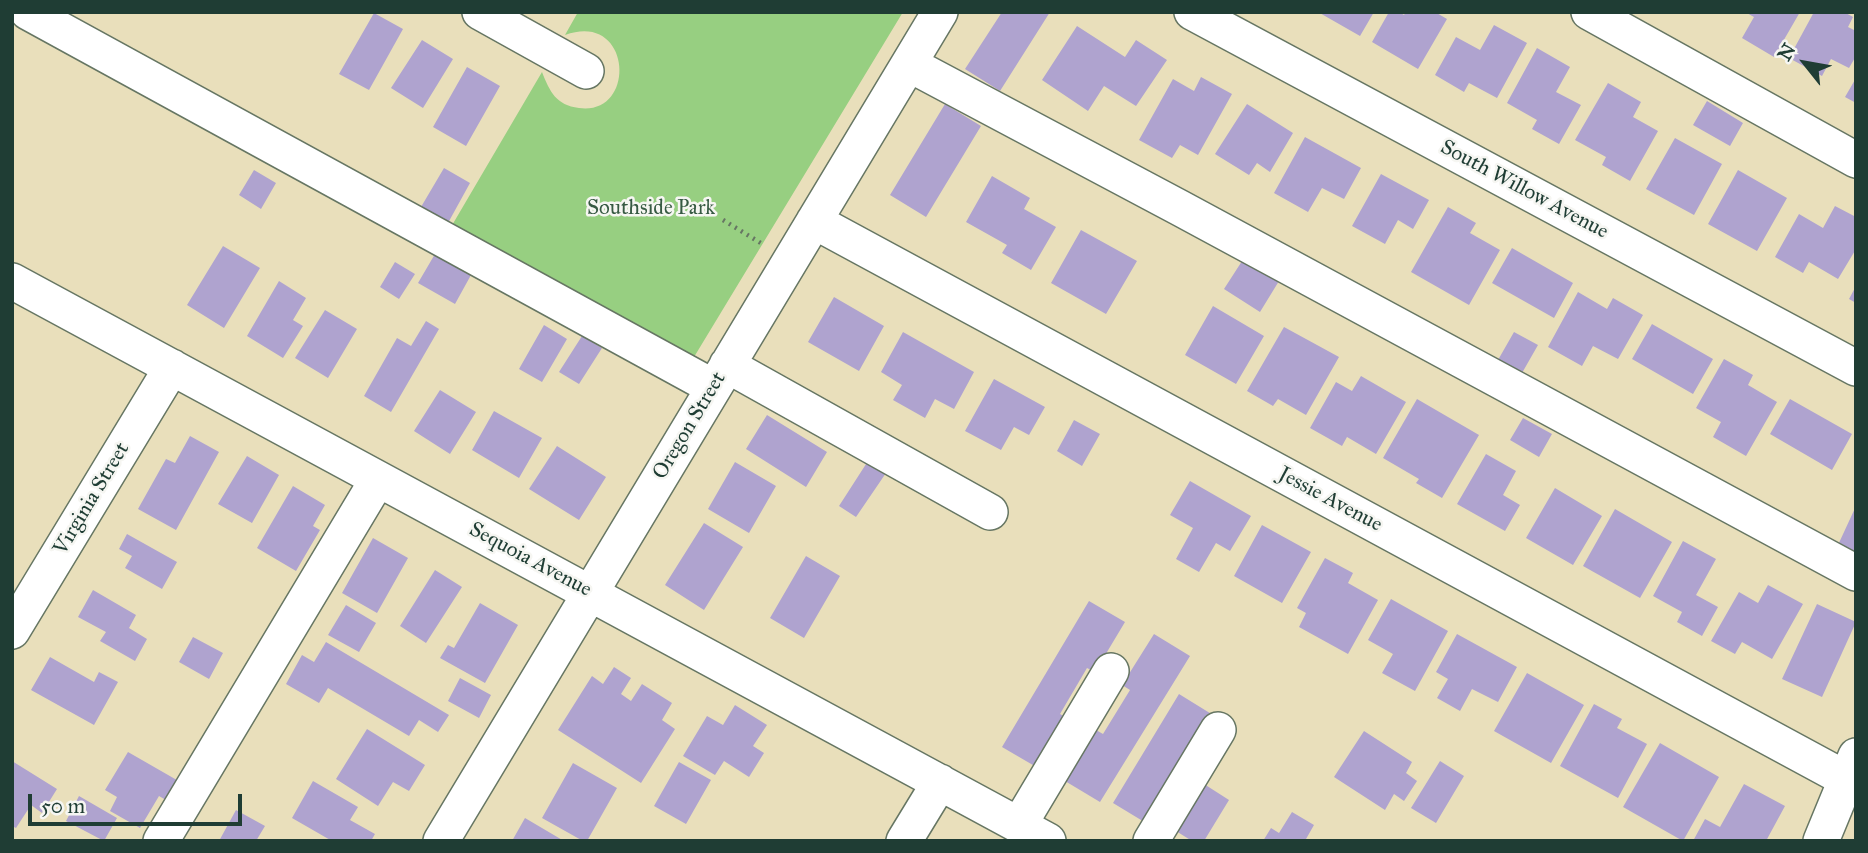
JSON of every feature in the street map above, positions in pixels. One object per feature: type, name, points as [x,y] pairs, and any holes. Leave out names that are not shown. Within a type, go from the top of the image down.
[{"type":"street","points":[[28,12],[720,376],[990,512]]},
{"type":"street","points":[[480,12],[586,71]]},
{"type":"street","name":"Oregon Street","points":[[441,841],[940,12]]},
{"type":"street","name":"South Willow Avenue","points":[[1192,12],[1856,368]]},
{"type":"street","points":[[1589,12],[1856,160]]},
{"type":"street","points":[[909,64],[1856,573]]},
{"type":"street","name":"Jessie Avenue","points":[[814,221],[1851,768]]},
{"type":"street","name":"Sequoia Avenue","points":[[12,281],[1033,833]]},
{"type":"street","name":"Virginia Street","points":[[12,631],[172,367]]},
{"type":"street","points":[[161,841],[378,479]]},
{"type":"street","points":[[1033,833],[1111,671]]},
{"type":"street","points":[[1151,841],[1218,730]]},
{"type":"street","points":[[1821,841],[1851,768]]},
{"type":"street","points":[[904,841],[940,782]]},
{"type":"path","points":[[723,220],[790,261]]},
{"type":"green space","name":"Southside Park","points":[[578,12],[903,12],[691,362],[451,227],[542,72],[555,96],[565,104],[579,108],[598,106],[611,96],[618,82],[619,65],[614,49],[604,37],[587,31],[565,35]]},
{"type":"building","points":[[1002,12],[1050,12],[1000,91],[965,69]]},
{"type":"building","points":[[1318,12],[1374,12],[1360,36]]},
{"type":"building","points":[[1389,12],[1404,15],[1406,12],[1435,12],[1447,19],[1418,69],[1372,42]]},
{"type":"building","points":[[1745,12],[1800,12],[1774,57],[1742,38],[1754,17]]},
{"type":"building","points":[[1814,12],[1844,12],[1853,17],[1848,27],[1856,31],[1856,56],[1849,68],[1831,59],[1822,76],[1789,58]]},
{"type":"building","points":[[374,13],[403,29],[369,90],[339,74]]},
{"type":"building","points":[[1494,25],[1527,43],[1497,98],[1469,83],[1464,92],[1435,75],[1456,37],[1480,50]]},
{"type":"building","points":[[1077,26],[1125,57],[1136,40],[1167,60],[1136,106],[1104,86],[1088,111],[1042,80]]},
{"type":"building","points":[[422,40],[453,59],[423,108],[391,88]]},
{"type":"building","points":[[1537,48],[1570,67],[1556,92],[1581,105],[1559,144],[1532,129],[1537,120],[1507,103]]},
{"type":"building","points":[[467,67],[500,86],[466,146],[433,127]]},
{"type":"building","points":[[1201,77],[1232,94],[1198,155],[1180,145],[1172,158],[1139,140],[1173,79],[1194,91]]},
{"type":"building","points":[[1856,78],[1856,103],[1845,97]]},
{"type":"building","points":[[1608,83],[1641,102],[1633,117],[1658,131],[1630,181],[1602,165],[1606,157],[1575,140]]},
{"type":"building","points":[[1707,101],[1743,123],[1730,146],[1693,125]]},
{"type":"building","points":[[945,104],[981,126],[926,217],[890,195]]},
{"type":"building","points":[[1247,104],[1293,133],[1270,172],[1257,163],[1249,175],[1215,154]]},
{"type":"building","points":[[1305,137],[1361,168],[1344,199],[1322,188],[1308,212],[1274,193]]},
{"type":"building","points":[[1675,138],[1722,164],[1694,215],[1646,189]]},
{"type":"building","points":[[444,168],[470,183],[448,223],[421,207]]},
{"type":"building","points":[[254,170],[276,183],[261,209],[239,195]]},
{"type":"building","points":[[1738,170],[1787,198],[1757,251],[1708,224]]},
{"type":"building","points":[[1381,174],[1429,200],[1413,229],[1398,220],[1385,244],[1352,226]]},
{"type":"building","points":[[992,176],[1030,198],[1024,209],[1056,227],[1031,270],[1002,253],[1007,245],[966,222]]},
{"type":"building","points":[[1835,206],[1856,217],[1856,249],[1838,279],[1809,262],[1803,273],[1775,257],[1799,214],[1823,228]]},
{"type":"building","points":[[1448,207],[1476,223],[1470,233],[1500,250],[1469,305],[1411,272]]},
{"type":"building","points":[[1081,230],[1137,261],[1106,314],[1051,283]]},
{"type":"building","points":[[223,246],[260,268],[224,328],[187,305]]},
{"type":"building","points":[[1512,248],[1573,283],[1554,318],[1492,283]]},
{"type":"building","points":[[435,254],[471,275],[455,304],[418,283]]},
{"type":"building","points":[[1244,258],[1279,281],[1260,312],[1224,289]]},
{"type":"building","points":[[395,262],[415,274],[399,299],[380,287]]},
{"type":"building","points":[[279,281],[306,298],[293,320],[303,326],[283,358],[247,336]]},
{"type":"building","points":[[1856,286],[1856,303],[1849,299]]},
{"type":"building","points":[[1578,292],[1607,309],[1613,298],[1643,315],[1618,359],[1593,346],[1582,366],[1548,347]]},
{"type":"building","points":[[834,297],[884,326],[859,371],[808,342]]},
{"type":"building","points":[[1213,306],[1264,336],[1236,384],[1185,355]]},
{"type":"building","points":[[325,310],[357,329],[328,378],[295,358]]},
{"type":"building","points":[[426,321],[439,329],[391,412],[364,396],[397,338],[411,346]]},
{"type":"building","points":[[1652,324],[1713,359],[1693,394],[1632,359]]},
{"type":"building","points":[[544,325],[567,339],[542,382],[519,369]]},
{"type":"building","points":[[1284,327],[1339,357],[1306,415],[1278,399],[1273,406],[1247,391]]},
{"type":"building","points":[[903,332],[974,372],[954,409],[935,399],[925,418],[893,400],[902,385],[881,372]]},
{"type":"building","points":[[1514,332],[1538,345],[1522,373],[1498,360]]},
{"type":"building","points":[[582,336],[602,348],[579,384],[559,372]]},
{"type":"building","points":[[1724,359],[1753,375],[1748,385],[1777,402],[1746,456],[1713,437],[1721,422],[1696,408]]},
{"type":"building","points":[[1361,376],[1406,402],[1376,454],[1347,437],[1342,446],[1310,428],[1336,382],[1352,391]]},
{"type":"building","points":[[994,379],[1045,407],[1029,435],[1014,427],[1001,450],[965,431]]},
{"type":"building","points":[[440,390],[476,412],[450,454],[414,431]]},
{"type":"building","points":[[1417,399],[1479,435],[1442,498],[1416,483],[1419,479],[1383,458]]},
{"type":"building","points":[[1790,399],[1852,434],[1832,470],[1770,434]]},
{"type":"building","points":[[494,411],[542,438],[519,478],[472,450]]},
{"type":"building","points":[[767,415],[827,452],[806,487],[746,449]]},
{"type":"building","points":[[1523,418],[1552,434],[1539,457],[1510,440]]},
{"type":"building","points":[[1074,420],[1100,434],[1082,466],[1057,451]]},
{"type":"building","points":[[190,436],[219,452],[176,530],[138,509],[166,459],[175,463]]},
{"type":"building","points":[[557,446],[606,477],[579,520],[529,489]]},
{"type":"building","points":[[1486,454],[1516,471],[1503,495],[1520,505],[1505,531],[1457,504]]},
{"type":"building","points":[[247,456],[279,475],[252,523],[218,504]]},
{"type":"building","points":[[868,461],[886,473],[856,517],[839,506]]},
{"type":"building","points":[[735,462],[776,486],[749,533],[708,509]]},
{"type":"building","points":[[1190,481],[1251,516],[1230,551],[1216,543],[1199,572],[1176,559],[1193,528],[1170,515]]},
{"type":"building","points":[[293,486],[325,505],[313,526],[320,530],[296,571],[257,548]]},
{"type":"building","points":[[1555,488],[1602,516],[1573,565],[1526,538]]},
{"type":"building","points":[[1856,506],[1856,553],[1838,545]]},
{"type":"building","points":[[1615,509],[1672,542],[1640,598],[1583,566]]},
{"type":"building","points":[[704,523],[743,547],[704,610],[665,585]]},
{"type":"building","points":[[1262,525],[1311,552],[1282,603],[1234,576]]},
{"type":"building","points":[[127,534],[177,562],[162,589],[125,568],[132,556],[119,549]]},
{"type":"building","points":[[373,538],[408,558],[377,613],[342,593]]},
{"type":"building","points":[[1683,541],[1716,559],[1696,595],[1718,607],[1702,636],[1677,622],[1682,612],[1653,596]]},
{"type":"building","points":[[806,556],[840,576],[804,638],[770,618]]},
{"type":"building","points":[[1325,558],[1353,573],[1348,583],[1378,600],[1348,654],[1299,627],[1306,613],[1297,608]]},
{"type":"building","points":[[435,570],[462,587],[426,643],[400,626]]},
{"type":"building","points":[[1768,585],[1803,604],[1772,659],[1742,642],[1735,654],[1711,641],[1739,592],[1758,603]]},
{"type":"building","points":[[93,590],[136,615],[129,628],[147,639],[135,661],[100,641],[106,632],[78,617]]},
{"type":"building","points":[[1391,599],[1448,631],[1415,691],[1382,673],[1393,654],[1368,640]]},
{"type":"building","points":[[1089,601],[1125,622],[1095,672],[1087,668],[1060,714],[1067,718],[1038,768],[1002,747]]},
{"type":"building","points":[[480,603],[518,625],[485,683],[440,658],[448,645],[454,648]]},
{"type":"building","points":[[1817,604],[1856,622],[1822,697],[1782,679]]},
{"type":"building","points":[[346,605],[376,623],[359,652],[328,635]]},
{"type":"building","points":[[1154,634],[1190,656],[1100,802],[1065,781],[1096,730],[1103,734],[1130,690],[1122,685]]},
{"type":"building","points":[[1457,634],[1517,667],[1498,702],[1472,689],[1460,711],[1437,698],[1448,679],[1436,672]]},
{"type":"building","points":[[193,637],[223,653],[209,679],[179,662]]},
{"type":"building","points":[[326,642],[449,715],[438,732],[419,720],[409,736],[328,688],[319,703],[286,684],[302,655],[314,662]]},
{"type":"building","points":[[50,657],[94,682],[99,672],[118,682],[94,725],[31,690]]},
{"type":"building","points":[[614,667],[631,678],[621,694],[631,701],[642,684],[672,703],[662,720],[675,729],[641,783],[558,730],[592,676],[603,684]]},
{"type":"building","points":[[1527,673],[1584,705],[1551,763],[1494,731]]},
{"type":"building","points":[[460,678],[491,695],[479,718],[448,701]]},
{"type":"building","points":[[1179,694],[1213,715],[1146,823],[1113,803]]},
{"type":"building","points":[[1594,704],[1622,719],[1617,728],[1647,744],[1618,798],[1560,766]]},
{"type":"building","points":[[735,705],[767,725],[753,746],[764,753],[749,777],[724,761],[715,775],[683,756],[707,716],[723,725]]},
{"type":"building","points":[[367,729],[425,765],[409,791],[393,782],[378,806],[336,779]]},
{"type":"building","points":[[1364,731],[1412,762],[1406,773],[1417,781],[1404,801],[1394,794],[1385,810],[1334,777]]},
{"type":"building","points":[[1660,743],[1719,777],[1683,841],[1623,807]]},
{"type":"building","points":[[128,752],[182,783],[171,803],[159,796],[140,828],[110,811],[117,797],[105,790]]},
{"type":"building","points":[[12,761],[57,789],[42,813],[31,805],[16,828],[12,826]]},
{"type":"building","points":[[1440,761],[1464,776],[1436,823],[1411,808]]},
{"type":"building","points":[[679,762],[711,780],[686,824],[654,806]]},
{"type":"building","points":[[573,763],[617,788],[587,841],[542,818]]},
{"type":"building","points":[[313,781],[358,807],[350,820],[375,834],[371,841],[332,841],[292,818]]},
{"type":"building","points":[[1204,784],[1229,800],[1204,841],[1192,841],[1176,831]]},
{"type":"building","points":[[1744,784],[1785,806],[1766,841],[1693,841],[1705,819],[1720,827]]},
{"type":"building","points":[[79,796],[117,818],[104,841],[66,821]]},
{"type":"building","points":[[236,810],[265,826],[256,841],[219,841]]},
{"type":"building","points":[[1292,812],[1314,825],[1306,839],[1309,841],[1263,841],[1271,828],[1279,833]]},
{"type":"building","points":[[525,818],[564,841],[512,841]]}]
